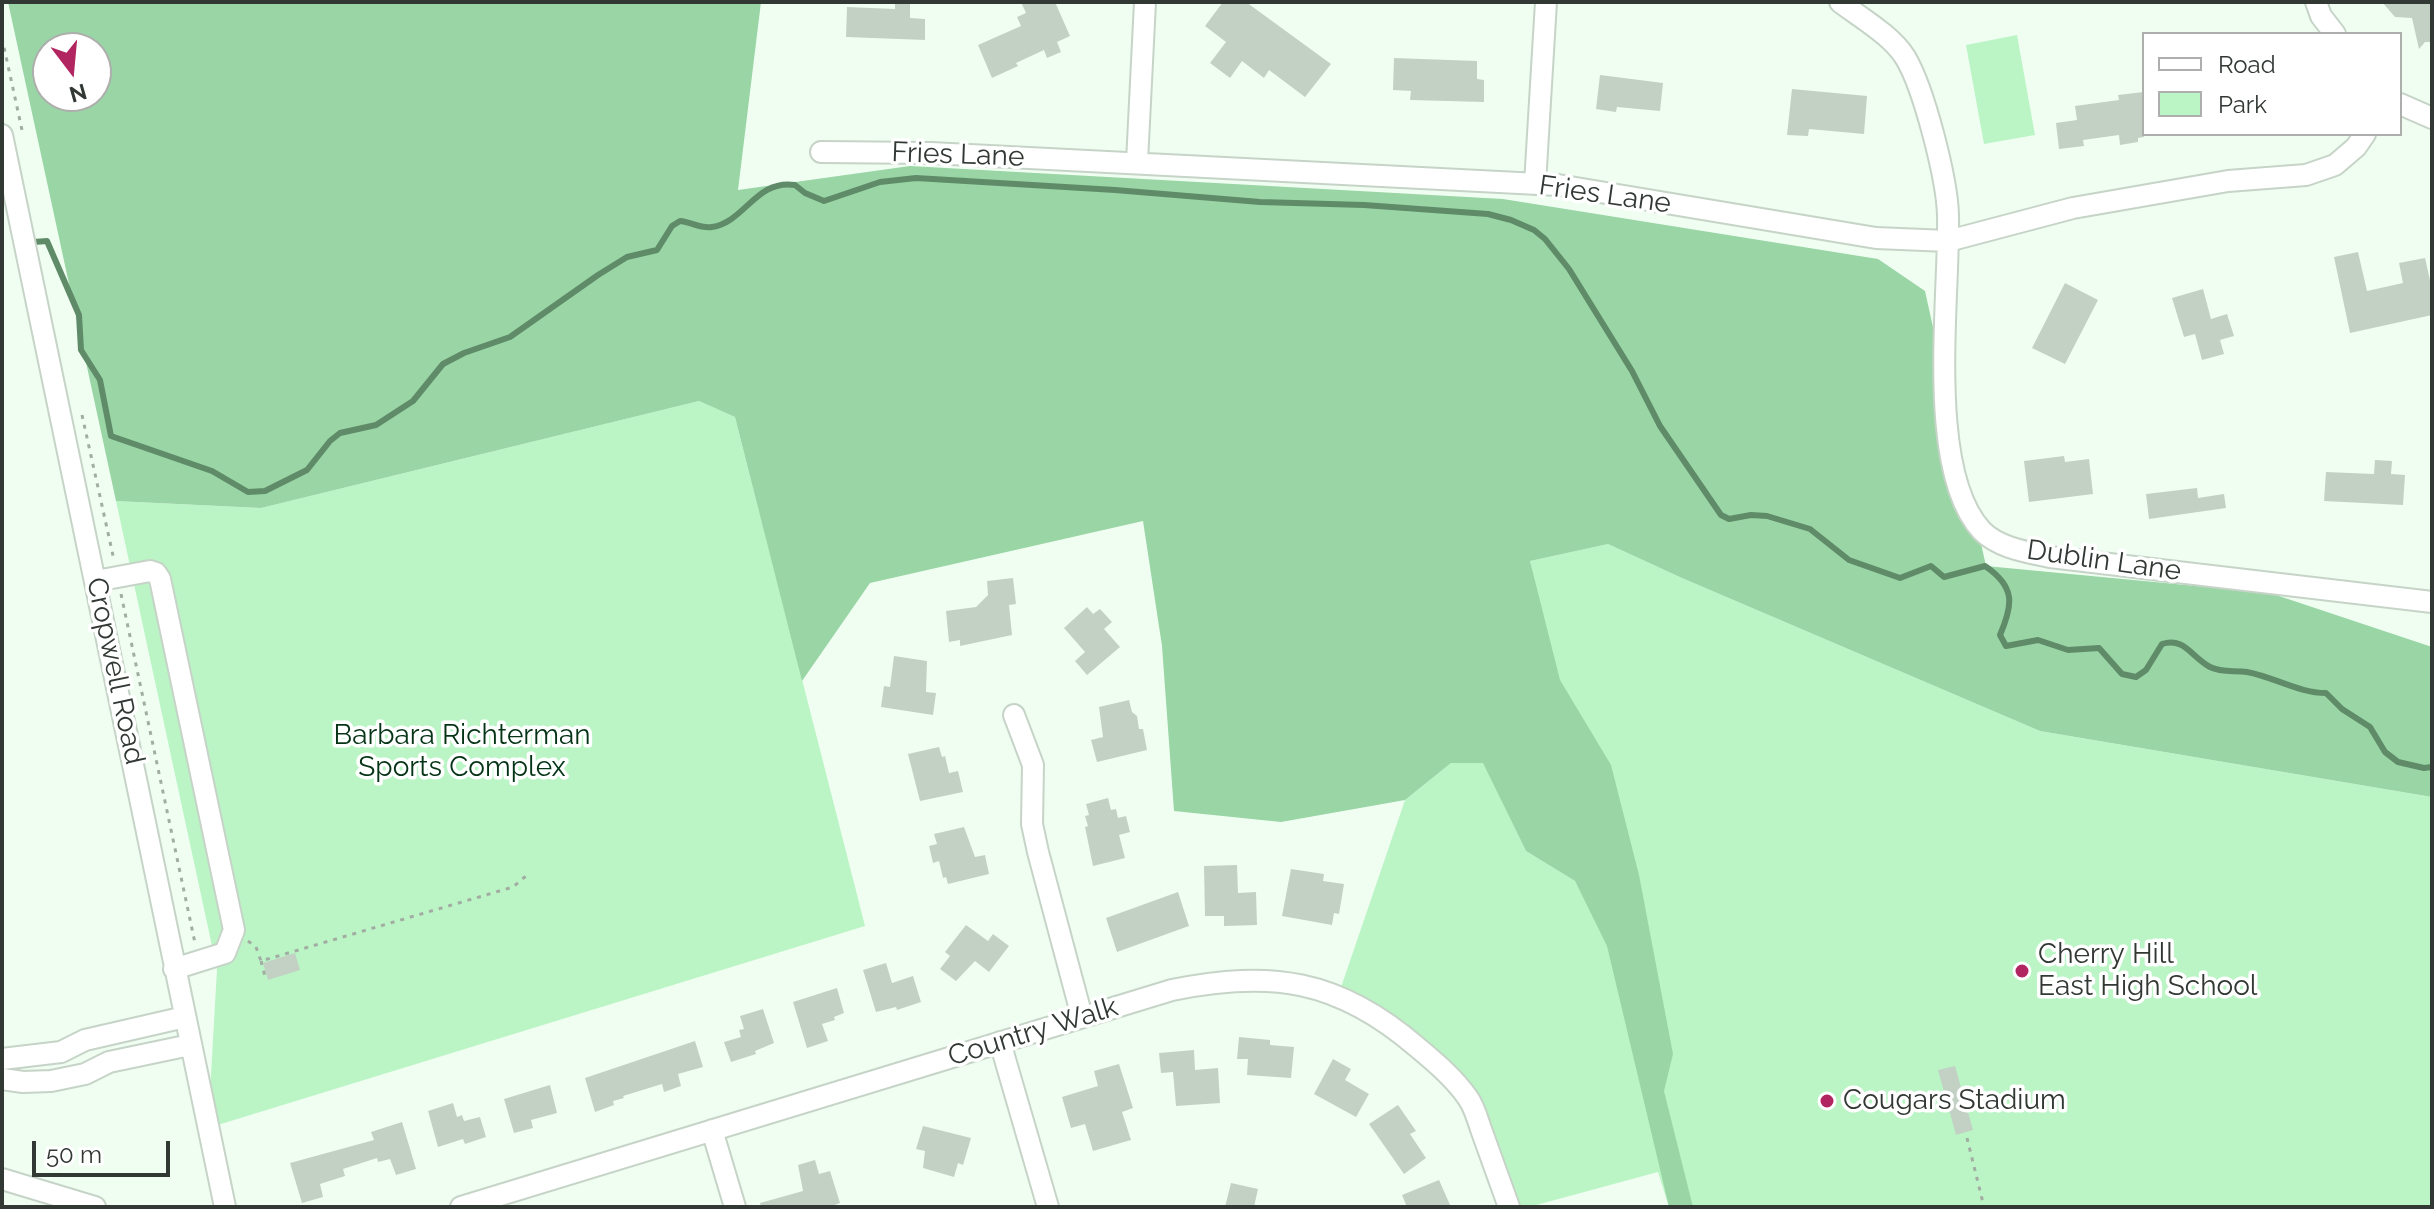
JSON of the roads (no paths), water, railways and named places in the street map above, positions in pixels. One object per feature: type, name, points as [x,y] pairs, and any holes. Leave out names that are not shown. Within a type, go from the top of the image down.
[{"type":"street","points":[[1137,162],[1145,2]]},
{"type":"street","points":[[1535,184],[1546,2]]},
{"type":"street","name":"Dublin Lane","points":[[1840,2],[1880,32],[1904,56],[1922,96],[1944,183],[1948,212],[1944,362],[1951,458],[1958,492],[1984,533],[2007,547],[2050,557],[2432,602]]},
{"type":"street","points":[[2316,2],[2321,16],[2333,32]]},
{"type":"street","points":[[2402,105],[2432,118]]},
{"type":"street","name":"Cropwell Road","points":[[2,135],[225,1207]]},
{"type":"street","name":"Fries Lane","points":[[821,152],[931,153],[1137,162],[1558,185],[1876,238],[1948,241],[2073,208],[2228,181],[2306,175],[2335,165],[2364,136]]},
{"type":"street","points":[[96,581],[150,571],[160,579],[234,930],[225,953],[174,969]]},
{"type":"street","points":[[1014,715],[1033,765],[1032,824],[1082,1017]]},
{"type":"street","name":"Country Walk","points":[[461,1207],[1172,990],[1216,981],[1256,979],[1293,982],[1338,996],[1390,1023],[1446,1071],[1470,1101],[1509,1207]]},
{"type":"street","points":[[2,1059],[61,1052],[85,1040],[185,1017]]},
{"type":"street","points":[[1000,1042],[1048,1207]]},
{"type":"street","points":[[2,1079],[51,1081],[85,1074],[109,1062],[190,1045]]},
{"type":"street","points":[[712,1130],[735,1207]]},
{"type":"street","points":[[2,1179],[95,1207]]},
{"type":"waterway","points":[[34,242],[47,241],[79,315],[81,350],[100,380],[111,436],[212,471],[248,492],[265,491],[307,470],[340,433],[376,425],[413,401],[443,364],[510,337],[627,257],[657,250],[672,226],[680,221],[708,227],[723,224],[760,194],[782,185],[795,185],[824,201],[880,182],[916,178],[1488,214],[1534,230],[1569,269],[1632,371],[1660,426],[1721,515],[1729,519],[1767,516],[1810,529],[1849,560],[1900,578],[1931,566],[1944,577],[1985,566],[2007,589],[2008,615],[2000,635],[2006,646],[2038,640],[2068,650],[2099,648],[2122,674],[2136,677],[2146,670],[2162,644],[2177,643],[2215,669],[2247,672],[2326,693],[2342,709],[2370,727],[2385,752],[2398,762],[2432,767]]},
{"type":"place","name":"Cherry Hill East High School","points":[[2022,971]]},
{"type":"place","name":"Cougars Stadium","points":[[1827,1101]]},
{"type":"park label","name":"Barbara Richterman Sports Complex","points":[[462,752]]}]
